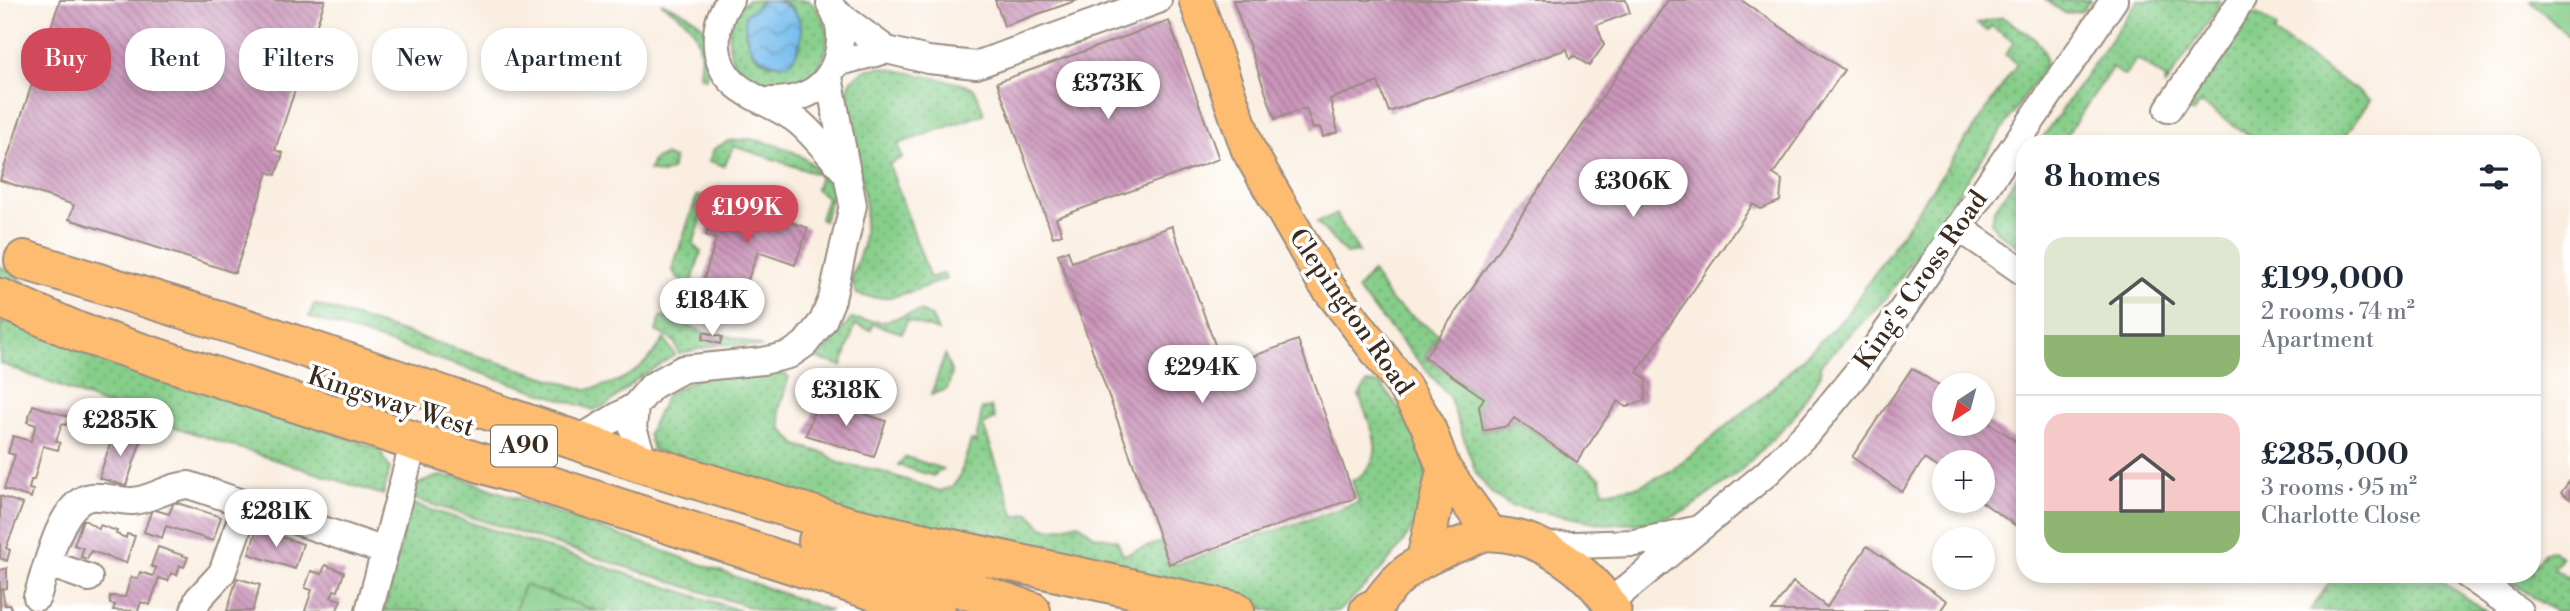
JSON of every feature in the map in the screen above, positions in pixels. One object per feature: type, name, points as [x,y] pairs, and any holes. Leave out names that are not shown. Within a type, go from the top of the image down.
[{"type":"highway","name":"A90","points":[[12,254],[268,335],[645,464],[848,526],[1235,611]]},
{"type":"highway","name":"Kingsway West","points":[[12,254],[152,319],[325,381],[1031,611]]},
{"type":"highway","name":"Kingsway West","points":[[0,298],[78,332],[936,611]]},
{"type":"highway","name":"A90","points":[[414,441],[858,611]]},
{"type":"main road","name":"Clepington Road","points":[[1196,0],[1248,149],[1324,282],[1403,385],[1427,424],[1444,469],[1490,533]]},
{"type":"main road","points":[[1424,557],[1444,469]]},
{"type":"main road","points":[[1372,610],[1403,575],[1424,557],[1490,533],[1545,546],[1582,572],[1612,607]]},
{"type":"street","points":[[730,0],[717,25],[716,43],[720,61],[733,83],[754,97],[768,101],[791,100],[812,92],[832,70],[887,50]]},
{"type":"street","points":[[831,6],[887,50],[928,60],[976,65],[1158,0]]},
{"type":"street","name":"King's Cross Road","points":[[2021,135],[2113,0]]},
{"type":"street","points":[[2168,109],[2242,0]]},
{"type":"street","points":[[576,441],[635,406],[652,386],[683,369],[762,361],[789,355],[805,344],[822,321],[832,299],[853,205],[832,70],[841,37],[831,6]]},
{"type":"street","points":[[768,101],[800,123],[849,177]]},
{"type":"street","name":"King's Cross Road","points":[[1612,607],[1695,530],[1767,473],[1811,429],[1860,369],[2016,142]]},
{"type":"street","points":[[1958,227],[2016,267]]},
{"type":"street","points":[[635,406],[634,429],[645,464]]},
{"type":"street","points":[[369,611],[414,441]]},
{"type":"street","points":[[37,597],[65,516],[75,504],[89,497],[128,502],[143,500],[172,485],[189,485],[385,551]]},
{"type":"street","points":[[194,611],[198,599],[222,573],[246,505]]},
{"type":"street","points":[[1545,546],[1634,543],[1695,530]]},
{"type":"street","points":[[48,564],[89,578]]},
{"type":"street","points":[[2479,583],[2519,611]]},
{"type":"green space","points":[[748,0],[765,0],[758,3],[745,33],[754,54],[771,65],[793,8],[779,0],[808,0],[823,19],[828,39],[823,58],[812,74],[796,85],[777,90],[758,85],[740,71],[731,54],[730,30],[736,13]]},
{"type":"green space","points":[[2046,0],[2090,0],[2082,11],[2066,14]]},
{"type":"green space","points":[[2138,0],[2220,0],[2221,3],[2164,87],[2166,79],[2137,59],[2124,76],[2112,68],[2066,135],[2045,135]]},
{"type":"green space","points":[[2530,0],[2570,0],[2570,38]]},
{"type":"green space","points":[[661,3],[687,14],[704,28],[710,49],[706,78],[700,77],[701,51],[695,33],[690,25]]},
{"type":"green space","points":[[2257,14],[2277,27],[2274,33],[2370,100],[2346,135],[2249,135],[2201,103],[2192,114],[2184,101],[2243,16]]},
{"type":"green space","points":[[2002,17],[2039,43],[2045,58],[2045,67],[1887,297],[1820,365],[1821,374],[1792,419],[1739,472],[1687,510],[1654,523],[1605,524],[1511,506],[1492,494],[1476,473],[1449,396],[1357,290],[1372,272],[1391,301],[1439,335],[1425,357],[1484,398],[1479,406],[1483,431],[1508,426],[1514,418],[1601,478],[1603,492],[1639,486],[1671,471],[1765,395],[1845,317],[2017,64],[2005,55],[2014,42],[1991,26],[1987,31],[1977,24]]},
{"type":"green space","points":[[880,67],[973,88],[984,114],[898,144],[902,158],[889,164],[930,278],[944,273],[946,279],[913,291],[880,298],[857,294],[851,280],[863,245],[866,205],[844,97],[852,80],[864,70]]},
{"type":"green space","points":[[749,139],[788,149],[809,161],[818,170],[833,192],[824,221],[820,219],[827,197],[816,189],[820,175],[734,146],[724,166],[709,161],[714,149],[728,141]]},
{"type":"green space","points":[[664,155],[674,159],[671,170],[662,174],[649,170],[653,160]]},
{"type":"green space","points":[[2016,178],[2016,245],[1997,232],[1991,221],[1994,210]]},
{"type":"green space","points":[[705,195],[708,199],[693,244],[701,252],[691,285],[680,280],[672,270],[697,196]]},
{"type":"green space","points":[[1336,214],[1359,252],[1346,254],[1317,222]]},
{"type":"green space","points":[[0,266],[7,270],[83,320],[0,285]]},
{"type":"green space","points":[[314,304],[586,390],[631,374],[649,359],[664,339],[675,355],[636,380],[607,405],[594,410],[309,317]]},
{"type":"green space","points":[[920,311],[931,316],[938,331],[907,320],[902,333],[873,324],[871,330],[855,325],[842,366],[816,358],[828,348],[851,319],[883,322]]},
{"type":"green space","points":[[661,316],[704,332],[703,339],[719,344],[722,337],[729,336],[762,347],[720,344],[679,354],[674,341],[656,331]]},
{"type":"green space","points":[[22,322],[379,449],[390,469],[383,495],[104,404],[0,363],[0,323]]},
{"type":"green space","points":[[945,355],[952,374],[947,389],[931,395]]},
{"type":"green space","points":[[780,371],[789,377],[779,410],[782,429],[797,445],[826,454],[839,463],[876,470],[940,491],[952,487],[959,478],[971,441],[976,442],[982,409],[991,407],[995,419],[983,425],[1015,517],[1029,513],[1042,527],[1055,529],[1078,523],[1095,536],[1117,540],[1123,555],[1161,542],[1169,564],[1174,562],[1175,565],[1359,502],[1352,481],[1372,463],[1375,453],[1373,432],[1359,396],[1367,383],[1381,384],[1417,438],[1424,458],[1426,480],[1423,502],[1415,522],[1391,559],[1344,606],[1337,611],[1273,611],[778,499],[653,450],[648,434],[667,394],[701,377]]},
{"type":"green space","points":[[906,457],[943,469],[933,476],[898,465]]},
{"type":"green space","points":[[438,476],[458,477],[831,611],[762,611],[409,497],[418,484]]},
{"type":"green space","points":[[410,503],[741,611],[384,611]]},
{"type":"green space","points":[[2553,550],[2562,556],[2554,568],[2570,579],[2570,611],[2554,611],[2513,583],[2541,583],[2543,554]]},
{"type":"green space","points":[[2329,583],[2444,583],[2485,611],[2310,611]]},
{"type":"green space","points":[[524,585],[597,611],[515,611]]},
{"type":"water","points":[[765,0],[788,6],[796,13],[800,22],[800,43],[789,64],[768,62],[760,58],[750,45],[745,15]]},
{"type":"building","points":[[60,0],[325,0],[316,28],[239,28],[239,91],[295,91],[275,150],[283,153],[276,175],[268,172],[235,273],[69,219],[74,205],[0,180],[30,91],[111,91],[111,28],[51,28]]},
{"type":"building","points":[[995,0],[1078,0],[1004,26]]},
{"type":"building","points":[[1233,0],[1626,0],[1630,13],[1597,25],[1604,45],[1589,66],[1575,56],[1570,58],[1567,49],[1389,112],[1378,82],[1330,99],[1338,132],[1323,137],[1320,127],[1313,129],[1306,108],[1275,119]]},
{"type":"building","points":[[1668,0],[1741,0],[1844,70],[1773,174],[1782,180],[1780,201],[1761,209],[1753,204],[1637,372],[1646,379],[1645,400],[1626,407],[1618,401],[1577,462],[1514,418],[1508,426],[1483,431],[1479,406],[1484,398],[1425,357]]},
{"type":"building","points":[[1169,21],[1219,159],[1056,218],[1062,234],[1053,237],[997,82]]},
{"type":"building","points":[[718,198],[808,228],[795,265],[758,252],[741,299],[702,286],[716,239],[706,235]]},
{"type":"building","points":[[1172,226],[1223,367],[1298,340],[1355,498],[1169,564],[1058,254],[1068,251],[1072,262]]},
{"type":"building","points":[[704,332],[722,337],[720,344],[702,339]]},
{"type":"building","points":[[1912,368],[1932,381],[1932,436],[1995,436],[1995,427],[2016,441],[2016,526],[1995,511],[1995,450],[1932,450],[1932,464],[1924,459],[1902,492],[1852,457]]},
{"type":"building","points":[[818,399],[886,421],[874,457],[806,435]]},
{"type":"building","points":[[33,405],[69,417],[66,425],[62,424],[56,441],[60,443],[58,450],[43,446],[34,480],[31,480],[31,498],[4,489],[15,455],[8,453],[13,436],[31,441],[36,425],[27,422]]},
{"type":"building","points":[[115,429],[142,438],[126,486],[99,478]]},
{"type":"building","points":[[2570,480],[2570,499],[2561,493]]},
{"type":"building","points":[[0,496],[23,504],[6,548],[10,550],[7,561],[0,558]]},
{"type":"building","points":[[174,502],[221,517],[213,541],[166,526],[162,538],[144,532],[152,509],[169,514]]},
{"type":"building","points":[[83,519],[99,529],[100,525],[117,531],[116,534],[126,538],[127,534],[135,536],[126,563],[91,551],[87,559],[81,557],[83,548],[74,545]]},
{"type":"building","points":[[257,529],[303,544],[295,569],[249,554]]},
{"type":"building","points":[[1867,546],[1947,601],[1940,611],[1772,611],[1793,582],[1827,607]]},
{"type":"building","points":[[158,547],[188,557],[184,567],[180,565],[177,575],[171,573],[168,581],[159,578],[150,605],[141,602],[138,611],[113,610],[115,605],[110,604],[110,596],[125,597],[131,577],[138,579],[140,572],[153,576],[156,568],[151,566]]},
{"type":"building","points":[[325,565],[344,572],[338,591],[334,590],[331,597],[341,600],[337,610],[305,611],[312,590],[305,588],[311,571],[322,574]]},
{"type":"building","points":[[7,568],[7,588],[2,589],[5,605],[10,605],[12,611],[0,611],[0,570]]},
{"type":"building","points":[[237,578],[260,585],[252,611],[227,611]]}]
